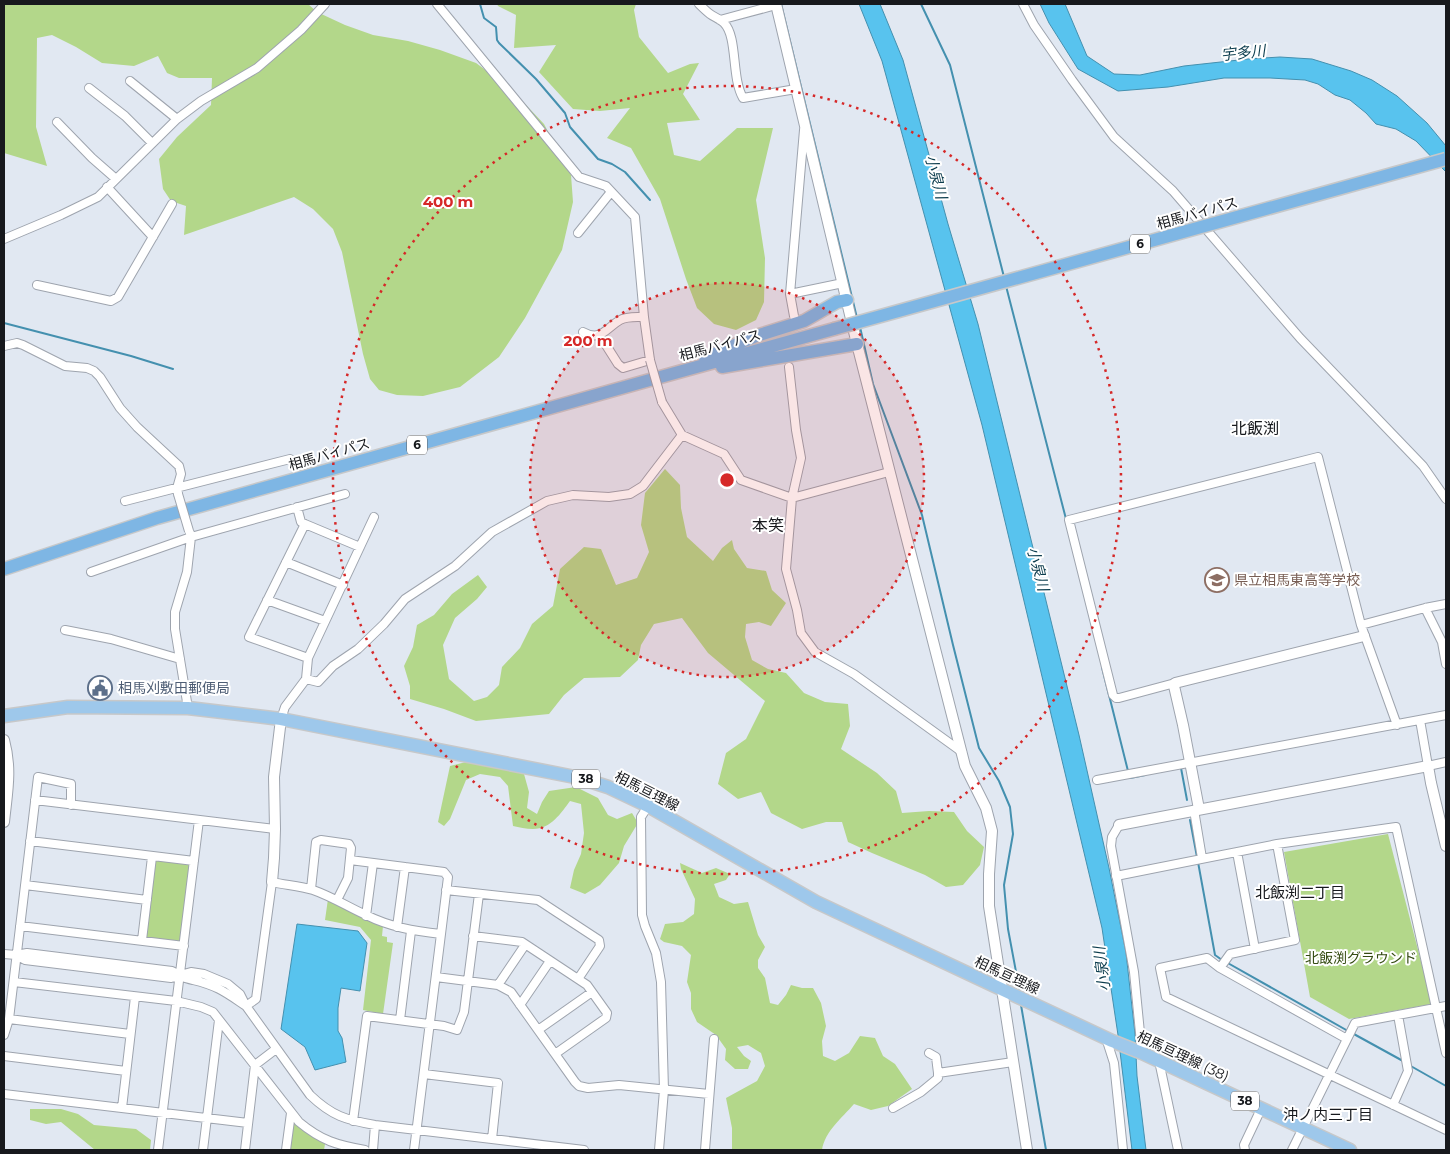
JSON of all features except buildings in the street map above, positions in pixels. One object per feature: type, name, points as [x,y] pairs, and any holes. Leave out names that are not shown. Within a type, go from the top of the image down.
[{"type":"highway","name":"相馬バイパス","points":[[4,570],[157,518],[1446,159]]},
{"type":"highway","points":[[664,376],[756,336],[804,321],[837,302],[847,300]]},
{"type":"highway","points":[[664,376],[857,344]]},
{"type":"main road","name":"相馬亘理線","points":[[4,716],[68,707],[188,708],[280,719],[580,778],[608,787],[648,806],[816,902],[1109,1040]]},
{"type":"main road","name":"相馬亘理線 (38)","points":[[1109,1040],[1141,1052],[1350,1150]]},
{"type":"street","points":[[4,239],[98,197],[177,119],[201,101],[257,68],[300,30],[325,4]]},
{"type":"street","points":[[437,4],[579,177],[606,186],[634,217],[650,360],[662,402],[682,435],[724,454],[741,480],[792,498],[889,472]]},
{"type":"street","points":[[699,4],[724,23],[730,34],[735,76],[743,98],[796,89]]},
{"type":"street","points":[[720,20],[776,4],[857,344],[965,766],[986,808],[992,831],[989,906],[1027,1150]]},
{"type":"street","points":[[1023,4],[1034,25],[1114,137],[1173,191],[1300,338],[1423,466],[1446,499]]},
{"type":"street","points":[[130,81],[177,119]]},
{"type":"street","points":[[89,88],[126,116],[152,143]]},
{"type":"street","points":[[57,122],[92,158],[116,178]]},
{"type":"street","points":[[794,316],[790,294],[804,125]]},
{"type":"street","points":[[108,187],[153,236]]},
{"type":"street","points":[[578,233],[611,192]]},
{"type":"street","points":[[37,285],[111,301],[118,297],[172,204]]},
{"type":"street","points":[[790,294],[843,283]]},
{"type":"street","points":[[583,332],[590,336],[598,335],[621,319],[644,317]]},
{"type":"street","points":[[604,342],[618,364],[623,368],[650,360]]},
{"type":"street","points":[[4,346],[17,343],[64,366],[87,368],[94,371],[120,408],[137,427],[179,466],[181,474],[177,491],[190,534],[187,572],[175,612],[175,629],[188,708]]},
{"type":"street","points":[[788,367],[801,458],[792,498],[786,569],[801,634],[815,652],[854,674],[962,752]]},
{"type":"street","points":[[306,679],[318,682],[333,666],[358,649],[406,599],[455,566],[492,532],[547,501],[573,495],[609,497],[630,494],[643,486],[682,435]]},
{"type":"street","points":[[1364,636],[1116,698],[1113,695],[1069,520],[1318,457],[1364,636],[1397,725]]},
{"type":"street","points":[[125,501],[177,491],[290,459]]},
{"type":"street","points":[[91,572],[190,534],[297,508],[345,494]]},
{"type":"street","points":[[297,508],[301,522],[360,547]]},
{"type":"street","points":[[246,1006],[256,999],[272,882],[275,829],[274,777],[280,719],[285,707],[306,679],[308,658],[374,517]]},
{"type":"street","points":[[305,524],[249,637],[308,658]]},
{"type":"street","points":[[286,562],[343,585]]},
{"type":"street","points":[[268,600],[325,622]]},
{"type":"street","points":[[1361,625],[1446,604]]},
{"type":"street","points":[[1425,608],[1444,641],[1446,664]]},
{"type":"street","points":[[65,630],[111,639],[180,659]]},
{"type":"street","points":[[1175,683],[1174,686],[1190,762],[1196,810],[1199,859]]},
{"type":"street","points":[[1097,780],[1446,715]]},
{"type":"street","points":[[1420,720],[1431,783],[1446,846]]},
{"type":"street","points":[[4,740],[10,773],[4,822]]},
{"type":"street","points":[[1141,1052],[1134,972],[1111,846],[1112,837],[1119,825],[1446,762]]},
{"type":"street","points":[[4,1035],[9,1019],[14,982],[38,778],[71,784],[71,805]]},
{"type":"street","points":[[36,800],[275,829]]},
{"type":"street","points":[[648,806],[641,817],[642,915],[656,953],[661,982],[664,1090],[659,1150]]},
{"type":"street","points":[[158,1150],[199,820]]},
{"type":"street","points":[[1116,876],[1277,844],[1396,827],[1446,1053]]},
{"type":"street","points":[[311,889],[316,842],[321,840],[349,844],[351,848],[348,878],[338,900]]},
{"type":"street","points":[[30,841],[194,861]]},
{"type":"street","points":[[1223,964],[1230,954],[1295,940],[1277,844]]},
{"type":"street","points":[[1237,852],[1255,949]]},
{"type":"street","points":[[142,940],[152,857]]},
{"type":"street","points":[[350,860],[444,872],[448,877],[414,1150]]},
{"type":"street","points":[[366,916],[373,863]]},
{"type":"street","points":[[397,927],[405,867]]},
{"type":"street","points":[[272,882],[311,889],[338,900],[366,916],[397,927],[411,931],[441,934]]},
{"type":"street","points":[[25,885],[147,900]]},
{"type":"street","points":[[446,890],[538,900],[599,940],[600,946],[578,979]]},
{"type":"street","points":[[353,1121],[367,1016],[444,1026],[457,1030],[464,1012],[479,894]]},
{"type":"street","points":[[20,926],[184,946]]},
{"type":"street","points":[[400,1020],[411,931]]},
{"type":"street","points":[[473,936],[522,942],[587,985],[592,992],[606,1013],[606,1018],[556,1054]]},
{"type":"street","points":[[498,985],[526,944]]},
{"type":"street","points":[[4,954],[37,954],[172,971],[180,975],[191,972],[204,974],[228,984],[240,994],[246,1006],[310,1095],[336,1115],[353,1121],[550,1148],[584,1150]]},
{"type":"street","points":[[1349,1035],[1223,964],[1207,958],[1160,968],[1166,997],[1446,1130]]},
{"type":"street","points":[[520,1005],[550,961]]},
{"type":"street","points":[[436,977],[498,985],[511,992],[575,1082],[584,1088],[619,1084],[710,1094]]},
{"type":"street","points":[[14,982],[176,1001],[201,1006],[213,1012],[291,1113],[310,1132],[329,1146],[366,1150]]},
{"type":"street","points":[[538,1030],[592,992]]},
{"type":"street","points":[[122,1108],[135,997]]},
{"type":"street","points":[[1292,1150],[1355,1023],[1446,1006]]},
{"type":"street","points":[[1393,1105],[1408,1071],[1398,1015]]},
{"type":"street","points":[[9,1019],[130,1034]]},
{"type":"street","points":[[203,1150],[219,1020]]},
{"type":"street","points":[[705,1150],[714,1039]]},
{"type":"street","points":[[1109,1040],[1114,1063],[1123,1150]]},
{"type":"street","points":[[245,1150],[255,1065],[276,1049]]},
{"type":"street","points":[[893,1108],[922,1092],[938,1078],[936,1057],[929,1053]]},
{"type":"street","points":[[4,1056],[126,1071]]},
{"type":"street","points":[[1159,1061],[1178,1150]]},
{"type":"street","points":[[938,1074],[1013,1062]]},
{"type":"street","points":[[424,1074],[498,1083],[492,1139]]},
{"type":"street","points":[[4,1094],[248,1123]]},
{"type":"street","points":[[1245,1150],[1244,1145],[1261,1109]]},
{"type":"street","points":[[286,1150],[291,1113]]},
{"type":"street","points":[[373,1150],[375,1125]]},
{"type":"green space","points":[[4,4],[308,4],[317,12],[373,35],[408,41],[476,63],[511,89],[544,124],[571,175],[573,202],[562,250],[525,318],[499,357],[460,387],[423,396],[397,395],[379,390],[370,379],[363,354],[342,252],[333,229],[313,209],[294,197],[184,235],[186,206],[171,201],[163,189],[159,159],[177,137],[211,105],[212,78],[179,78],[167,73],[158,56],[134,66],[102,63],[52,35],[37,38],[36,127],[47,166],[4,153]]},
{"type":"green space","points":[[497,4],[636,4],[634,10],[639,37],[668,73],[690,64],[699,63],[683,94],[700,120],[667,123],[674,155],[700,161],[737,128],[773,128],[756,200],[765,258],[764,302],[756,320],[736,330],[714,324],[697,308],[660,199],[631,148],[607,138],[630,108],[600,111],[573,109],[539,72],[556,45],[514,48],[516,15]]},
{"type":"green space","points":[[665,469],[680,485],[681,508],[687,537],[713,561],[722,548],[732,540],[734,549],[747,568],[766,571],[772,590],[786,603],[771,626],[759,622],[746,624],[745,637],[752,660],[768,669],[786,673],[804,693],[825,702],[848,704],[850,726],[841,749],[877,773],[896,791],[902,813],[954,812],[967,831],[984,847],[980,865],[963,885],[946,887],[925,875],[848,842],[842,822],[826,822],[802,829],[771,813],[761,792],[738,799],[718,784],[726,753],[746,739],[765,701],[708,653],[682,618],[654,624],[641,645],[638,660],[620,677],[584,678],[564,695],[549,714],[476,721],[410,699],[410,686],[404,666],[413,647],[417,625],[434,615],[452,594],[478,575],[487,587],[477,599],[455,618],[443,645],[449,679],[474,701],[487,697],[499,685],[502,667],[520,648],[532,624],[553,606],[560,569],[584,547],[601,549],[616,585],[637,578],[649,552],[641,525],[645,493]]},
{"type":"green space","points":[[470,761],[495,765],[524,774],[529,792],[527,808],[537,814],[549,791],[576,787],[598,798],[608,815],[617,819],[632,813],[638,823],[624,846],[619,863],[600,885],[585,894],[570,888],[574,870],[581,854],[584,833],[581,804],[570,801],[555,820],[539,828],[530,829],[513,826],[508,786],[500,777],[480,774],[466,780],[450,819],[444,826],[438,822],[450,766]]},
{"type":"green space","name":"北飯渕グラウンド","points":[[1388,834],[1432,1004],[1349,1019],[1310,997],[1284,852]]},
{"type":"green space","points":[[157,860],[188,864],[190,866],[181,941],[178,942],[148,938],[146,936],[155,862]]},
{"type":"green space","points":[[680,863],[702,873],[716,868],[730,874],[726,880],[714,884],[719,897],[734,904],[748,902],[758,935],[765,947],[758,960],[758,968],[765,978],[770,1003],[778,1005],[791,985],[813,988],[821,1003],[826,1026],[822,1041],[823,1056],[835,1061],[849,1053],[860,1036],[875,1038],[883,1056],[895,1064],[912,1089],[888,1106],[871,1110],[854,1104],[830,1131],[822,1150],[732,1150],[732,1128],[726,1098],[757,1081],[765,1066],[761,1053],[748,1045],[737,1047],[751,1061],[748,1069],[735,1069],[725,1060],[726,1049],[716,1035],[697,1022],[691,1009],[691,993],[687,982],[691,955],[682,946],[664,942],[660,939],[665,924],[683,922],[694,914],[695,899]]},
{"type":"green space","points":[[328,899],[357,915],[383,926],[382,936],[387,937],[387,942],[393,943],[383,1014],[363,1010],[371,940],[360,927],[325,920]]},
{"type":"green space","points":[[30,1109],[61,1109],[78,1114],[94,1125],[136,1129],[151,1140],[150,1150],[95,1150],[61,1122],[46,1124],[30,1120]]},
{"type":"green space","points":[[295,1123],[325,1144],[324,1150],[289,1150],[292,1125]]},
{"type":"water","name":"小泉川","points":[[859,4],[880,4],[903,60],[948,224],[978,324],[1079,735],[1109,868],[1126,953],[1146,1150],[1132,1150],[1118,1035],[1102,928],[982,425],[882,61]]},
{"type":"water","points":[[1040,4],[1065,4],[1087,56],[1114,74],[1140,75],[1184,66],[1280,57],[1312,59],[1351,71],[1372,80],[1397,96],[1427,123],[1446,146],[1446,172],[1416,141],[1396,129],[1376,124],[1350,100],[1335,95],[1318,84],[1305,80],[1224,78],[1168,87],[1118,91],[1078,69],[1049,23]]},
{"type":"water","points":[[297,924],[358,931],[367,943],[360,991],[341,988],[338,1008],[338,1031],[342,1038],[346,1062],[315,1070],[305,1047],[281,1029]]},
{"type":"waterway","points":[[480,4],[484,18],[496,27],[499,43],[536,79],[565,113],[570,127],[598,159],[612,164],[625,172],[650,200]]},
{"type":"waterway","points":[[781,4],[857,318]]},
{"type":"waterway","points":[[921,4],[950,65],[1004,277]]},
{"type":"waterway","points":[[1006,286],[1066,519]]},
{"type":"waterway","points":[[4,323],[131,356],[173,369]]},
{"type":"waterway","points":[[860,327],[873,384],[922,515],[979,748],[999,781],[1010,807],[1013,834],[1004,885],[1008,929],[1020,993]]},
{"type":"waterway","points":[[1102,667],[1128,771]]},
{"type":"waterway","points":[[1181,768],[1187,800]]},
{"type":"waterway","points":[[1129,776],[1130,778],[1145,775]]},
{"type":"waterway","points":[[1190,820],[1197,857]]},
{"type":"waterway","points":[[1198,862],[1215,955],[1222,960]]},
{"type":"waterway","points":[[1226,962],[1348,1031]]},
{"type":"waterway","points":[[1021,1005],[1046,1150]]},
{"type":"waterway","points":[[1352,1033],[1403,1061]]},
{"type":"waterway","points":[[1409,1065],[1446,1086]]},
{"type":"place","name":"県立相馬東高等学校","points":[[1217,580]]},
{"type":"place","name":"相馬刈敷田郵便局","points":[[100,688]]},
{"type":"district","name":"北飯渕","points":[[1255,428]]},
{"type":"district","name":"本笑","points":[[768,525]]},
{"type":"district","name":"北飯渕二丁目","points":[[1300,893]]},
{"type":"district","name":"沖ノ内三丁目","points":[[1328,1115]]},
{"type":"water label","name":"宇多川","points":[[1243,53]]}]
